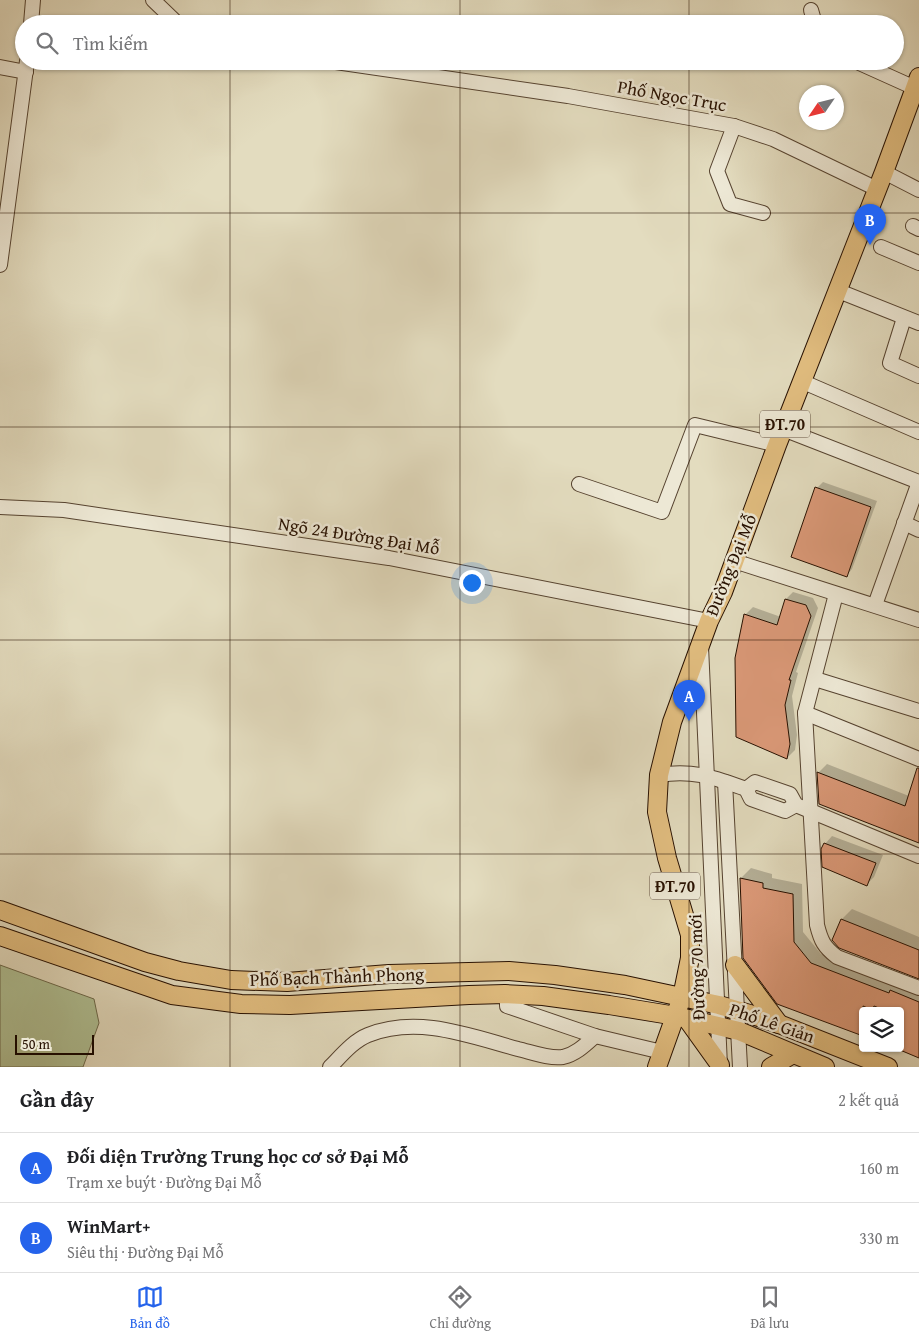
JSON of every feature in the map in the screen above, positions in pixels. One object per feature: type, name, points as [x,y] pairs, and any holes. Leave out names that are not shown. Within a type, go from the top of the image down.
[{"type":"main road","name":"Đường Đại Mỗ","points":[[660,1060],[682,1017],[682,997],[690,958],[690,935],[667,858],[657,812],[659,775],[672,722],[709,622],[724,592],[801,381],[884,172],[917,82]]},
{"type":"main road","name":"Phố Bạch Thành Phong","points":[[0,910],[145,962],[179,971],[231,980],[287,982],[389,974],[509,971],[555,975],[625,985],[682,997]]},
{"type":"main road","name":"Phố Bạch Thành Phong","points":[[0,936],[172,995],[240,1004],[290,1005],[505,994],[542,996],[609,1004],[682,1017]]},
{"type":"main road","points":[[735,965],[779,1024]]},
{"type":"main road","points":[[172,995],[179,971]]},
{"type":"main road","name":"Phố Lê Giản","points":[[682,997],[719,1005],[779,1024],[888,1067]]},
{"type":"main road","name":"Phố Lê Giản","points":[[682,1017],[739,1031],[825,1067]]},
{"type":"main road","points":[[682,1017],[720,1066]]},
{"type":"main road","points":[[771,1067],[793,1054]]},
{"type":"street","points":[[32,15],[33,0]]},
{"type":"street","points":[[153,0],[169,15]]},
{"type":"street","points":[[811,10],[812,15]]},
{"type":"street","points":[[0,67],[15,67]]},
{"type":"street","points":[[0,257],[6,180],[25,70]]},
{"type":"street","name":"Phố Ngọc Trục","points":[[390,70],[568,96],[734,126],[774,139],[877,189]]},
{"type":"street","points":[[882,70],[917,82]]},
{"type":"street","points":[[734,126],[717,171],[730,204],[764,213]]},
{"type":"street","points":[[884,172],[919,190]]},
{"type":"street","points":[[881,247],[919,264]]},
{"type":"street","points":[[836,290],[919,323]]},
{"type":"street","points":[[904,318],[890,363],[919,376]]},
{"type":"street","points":[[801,381],[919,432]]},
{"type":"street","points":[[579,484],[662,512],[696,425],[777,445]]},
{"type":"street","points":[[783,429],[919,482],[875,605]]},
{"type":"street","name":"Ngõ 24 Đường Đại Mỗ","points":[[0,507],[64,510],[389,558],[709,622]]},
{"type":"street","points":[[904,524],[919,530]]},
{"type":"street","points":[[734,562],[919,620]]},
{"type":"street","points":[[836,594],[806,714],[816,925],[820,938],[827,949],[837,957],[919,988]]},
{"type":"street","name":"Đường 70 mới","points":[[701,644],[719,1005],[717,1026],[720,1066]]},
{"type":"street","points":[[815,679],[919,712]]},
{"type":"street","points":[[806,714],[919,759]]},
{"type":"street","points":[[659,775],[677,772],[708,776],[746,789],[751,799],[785,811],[796,805],[919,856]]},
{"type":"street","name":"Đường 70 mới","points":[[725,782],[740,1067]]},
{"type":"street","points":[[505,994],[507,1006],[660,1060]]},
{"type":"street","points":[[330,1067],[354,1044],[368,1036],[405,1027],[422,1026],[444,1029],[529,1052],[561,1057],[579,1050],[595,1036]]},
{"type":"green space","points":[[0,965],[94,999],[99,1023],[83,1067],[0,1067]]},
{"type":"building","points":[[815,487],[871,507],[847,577],[791,557]]},
{"type":"building","points":[[785,599],[806,605],[811,616],[789,680],[791,680],[785,705],[790,744],[787,759],[736,737],[735,658],[744,614],[777,625]]},
{"type":"building","points":[[917,768],[919,768],[919,843],[819,804],[817,772],[905,806]]},
{"type":"building","points":[[824,843],[876,863],[867,886],[822,867],[821,849]]},
{"type":"building","points":[[740,878],[763,883],[763,888],[793,894],[794,942],[811,963],[889,993],[890,990],[919,1002],[919,1058],[904,1052],[904,1007],[859,1007],[859,1035],[777,1004],[743,958]]},
{"type":"building","points":[[841,919],[919,950],[919,979],[839,948],[832,940]]},
{"type":"place","name":"WinMart+","points":[[870,245]]},
{"type":"place","name":"Đối diện Trường Trung học cơ sở Đại Mỗ","points":[[689,721]]}]
